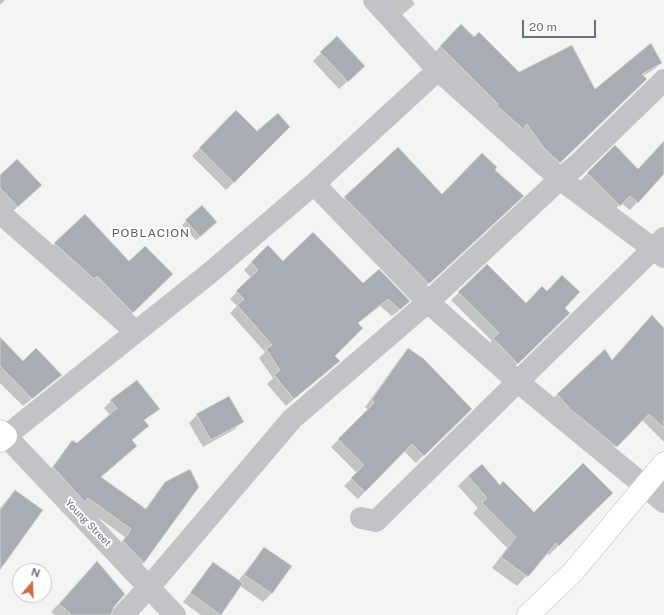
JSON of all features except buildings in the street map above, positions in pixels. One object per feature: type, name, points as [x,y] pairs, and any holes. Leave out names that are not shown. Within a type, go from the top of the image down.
[{"type":"main road","points":[[528,615],[573,572],[664,463]]},
{"type":"street","points":[[361,518],[376,521],[517,382],[660,247],[560,179],[438,70],[374,0]]},
{"type":"street","points":[[2,436],[211,272],[314,184],[438,70]]},
{"type":"street","points":[[122,615],[150,586],[292,419],[428,302],[560,179],[577,165],[664,80]]},
{"type":"street","points":[[314,184],[428,302],[517,382],[664,502]]},
{"type":"street","points":[[0,213],[134,331]]},
{"type":"street","name":"Young Street","points":[[2,436],[150,586],[175,615]]},
{"type":"district","name":"POBLACION","points":[[151,233]]}]
